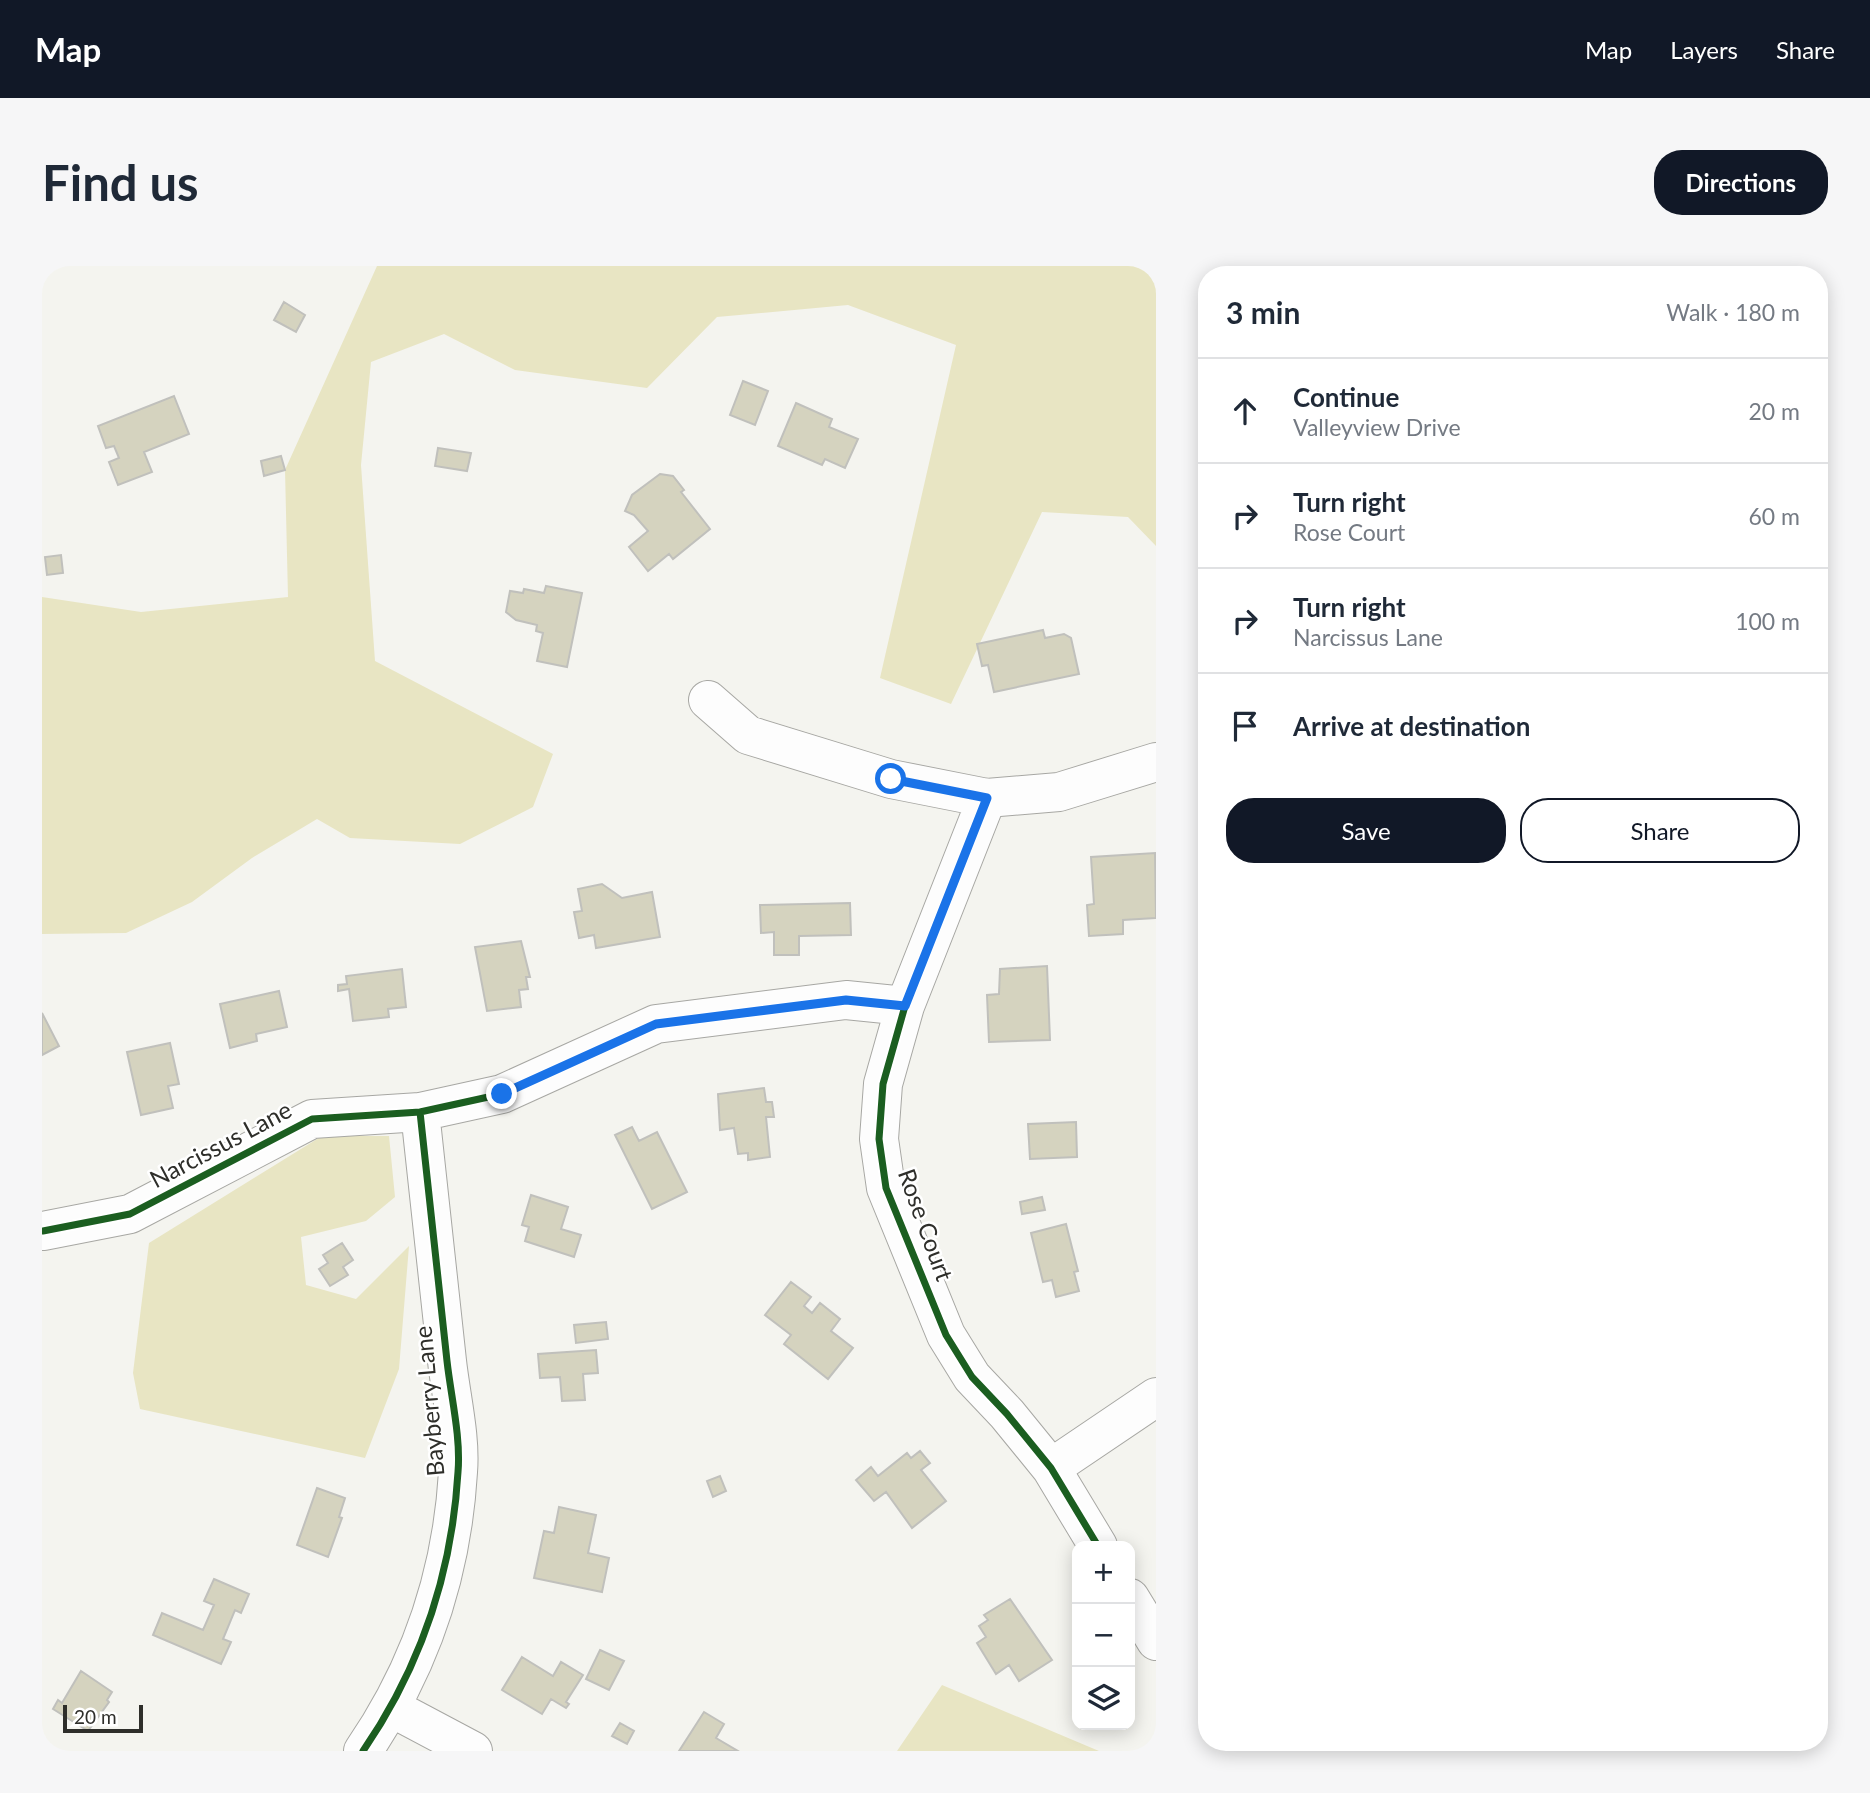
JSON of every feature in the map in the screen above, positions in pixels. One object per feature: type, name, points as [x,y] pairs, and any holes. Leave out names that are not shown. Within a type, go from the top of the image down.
[{"type":"street","points":[[708,700],[748,735],[891,779],[987,798],[1059,792],[1156,762]]},
{"type":"street","name":"Rose Court","points":[[987,798],[905,1006],[883,1084],[879,1139],[887,1188],[946,1335],[972,1377],[1007,1414],[1051,1468],[1095,1541]]},
{"type":"street","name":"Narcissus Lane","points":[[43,1231],[130,1214],[312,1118],[420,1112],[502,1094],[656,1024],[846,1000],[905,1006]]},
{"type":"street","name":"Bayberry Lane","points":[[363,1751],[392,1708],[438,1598],[452,1538],[459,1469],[420,1112]]},
{"type":"street","points":[[1051,1468],[1156,1397]]},
{"type":"street","points":[[1134,1604],[1156,1641]]},
{"type":"street","points":[[392,1708],[472,1751]]},
{"type":"shaded area","points":[[377,266],[1156,266],[1156,546],[1128,517],[1042,512],[951,704],[880,678],[956,345],[848,305],[717,317],[647,388],[515,370],[444,334],[371,362],[361,465],[375,661],[553,754],[533,807],[460,844],[350,838],[317,819],[252,858],[192,902],[126,933],[42,934],[42,597],[141,612],[288,597],[285,470]]},
{"type":"shaded area","points":[[322,1136],[389,1136],[395,1197],[366,1221],[301,1237],[306,1285],[356,1299],[409,1246],[399,1369],[365,1458],[140,1409],[133,1373],[149,1243]]},
{"type":"shaded area","points":[[942,1685],[1099,1751],[897,1751]]},
{"type":"building","points":[[284,302],[305,315],[296,332],[274,320]]},
{"type":"building","points":[[743,381],[768,391],[755,425],[730,415]]},
{"type":"building","points":[[174,396],[189,434],[144,452],[152,472],[118,485],[109,462],[119,458],[114,446],[106,448],[98,426]]},
{"type":"building","points":[[796,403],[832,419],[829,427],[858,439],[845,468],[825,459],[822,465],[778,446]]},
{"type":"building","points":[[438,448],[471,453],[467,471],[435,466]]},
{"type":"building","points":[[281,456],[285,470],[264,476],[261,461]]},
{"type":"building","points":[[660,474],[673,476],[684,490],[681,492],[710,529],[673,559],[669,554],[648,571],[629,547],[648,531],[634,515],[625,511],[632,495]]},
{"type":"building","points":[[61,555],[63,573],[47,575],[45,557]]},
{"type":"building","points":[[546,586],[582,593],[567,667],[537,661],[543,633],[536,631],[537,625],[516,620],[506,612],[510,591],[523,593],[524,589],[544,593]]},
{"type":"building","points":[[1043,630],[1045,638],[1064,634],[1071,638],[1079,674],[994,692],[988,665],[982,666],[977,644]]},
{"type":"building","points":[[1155,853],[1156,918],[1123,920],[1123,934],[1089,936],[1087,905],[1094,904],[1091,857]]},
{"type":"building","points":[[602,884],[622,898],[652,892],[660,937],[596,948],[594,935],[579,938],[574,912],[582,911],[578,889]]},
{"type":"building","points":[[850,903],[851,935],[799,936],[799,955],[774,955],[774,932],[761,933],[760,905]]},
{"type":"building","points":[[521,941],[530,977],[526,977],[528,989],[519,990],[521,1007],[487,1011],[475,947]]},
{"type":"building","points":[[1047,966],[1050,1040],[989,1042],[987,995],[999,994],[1000,969]]},
{"type":"building","points":[[402,969],[406,1007],[388,1009],[389,1017],[353,1021],[349,989],[338,991],[338,985],[347,984],[346,976]]},
{"type":"building","points":[[279,991],[287,1027],[256,1034],[257,1041],[230,1048],[220,1004]]},
{"type":"building","points":[[42,1013],[59,1046],[42,1055]]},
{"type":"building","points":[[170,1043],[179,1084],[168,1086],[173,1108],[141,1115],[127,1052]]},
{"type":"building","points":[[764,1088],[766,1102],[772,1102],[774,1117],[766,1117],[770,1157],[748,1160],[748,1153],[738,1154],[734,1128],[720,1130],[718,1094]]},
{"type":"building","points":[[1076,1122],[1077,1157],[1030,1159],[1028,1124]]},
{"type":"building","points":[[632,1127],[639,1141],[657,1132],[687,1192],[652,1209],[615,1135]]},
{"type":"building","points":[[531,1195],[568,1207],[561,1229],[581,1235],[574,1257],[525,1241],[529,1227],[522,1225]]},
{"type":"building","points":[[1042,1197],[1045,1210],[1022,1214],[1020,1202]]},
{"type":"building","points":[[1066,1224],[1078,1271],[1074,1272],[1079,1291],[1056,1297],[1052,1280],[1043,1282],[1031,1233]]},
{"type":"building","points":[[342,1243],[353,1260],[343,1267],[348,1275],[330,1286],[319,1269],[328,1263],[323,1255]]},
{"type":"building","points":[[791,1282],[811,1297],[804,1306],[812,1313],[820,1303],[840,1319],[831,1331],[853,1348],[828,1379],[784,1344],[791,1335],[765,1315]]},
{"type":"building","points":[[606,1322],[608,1339],[576,1343],[574,1325]]},
{"type":"building","points":[[596,1350],[598,1373],[583,1374],[585,1400],[562,1401],[560,1377],[540,1378],[538,1354]]},
{"type":"building","points":[[920,1451],[930,1463],[921,1470],[946,1501],[912,1528],[886,1492],[874,1501],[856,1480],[871,1467],[878,1476],[907,1453],[911,1458]]},
{"type":"building","points":[[720,1476],[726,1491],[713,1497],[707,1481]]},
{"type":"building","points":[[317,1488],[345,1498],[339,1517],[342,1518],[328,1557],[297,1545]]},
{"type":"building","points":[[559,1507],[596,1515],[588,1553],[609,1558],[602,1592],[534,1578],[544,1531],[554,1533]]},
{"type":"building","points":[[214,1579],[249,1594],[241,1613],[235,1610],[223,1639],[231,1642],[221,1664],[153,1635],[162,1613],[203,1630],[214,1605],[204,1601]]},
{"type":"building","points":[[1010,1599],[1052,1660],[1019,1681],[1009,1665],[996,1674],[977,1643],[986,1637],[979,1626],[988,1620],[984,1615]]},
{"type":"building","points":[[600,1650],[624,1661],[609,1690],[586,1679]]},
{"type":"building","points":[[522,1657],[553,1676],[561,1662],[583,1675],[566,1702],[569,1704],[566,1708],[551,1699],[542,1714],[502,1690]]},
{"type":"building","points":[[81,1671],[112,1692],[107,1700],[109,1702],[88,1731],[53,1709],[58,1700],[62,1703]]},
{"type":"building","points":[[704,1712],[724,1724],[716,1738],[738,1751],[679,1751]]},
{"type":"building","points":[[620,1723],[634,1731],[627,1744],[612,1736]]},
{"type":"cycle path","points":[[987,798],[905,1006],[883,1084],[879,1139],[886,1188],[946,1335],[972,1377],[1007,1414],[1051,1468],[1095,1541]]},
{"type":"cycle path","points":[[43,1231],[130,1214],[312,1119],[420,1112],[502,1094],[656,1024],[846,1000],[905,1006]]},
{"type":"cycle path","points":[[363,1751],[401,1687],[430,1619],[449,1547],[455,1510],[459,1459],[457,1431],[420,1112]]},
{"type":"route","points":[[502,1094],[656,1024],[846,1000],[905,1006],[987,798],[891,779]]}]
